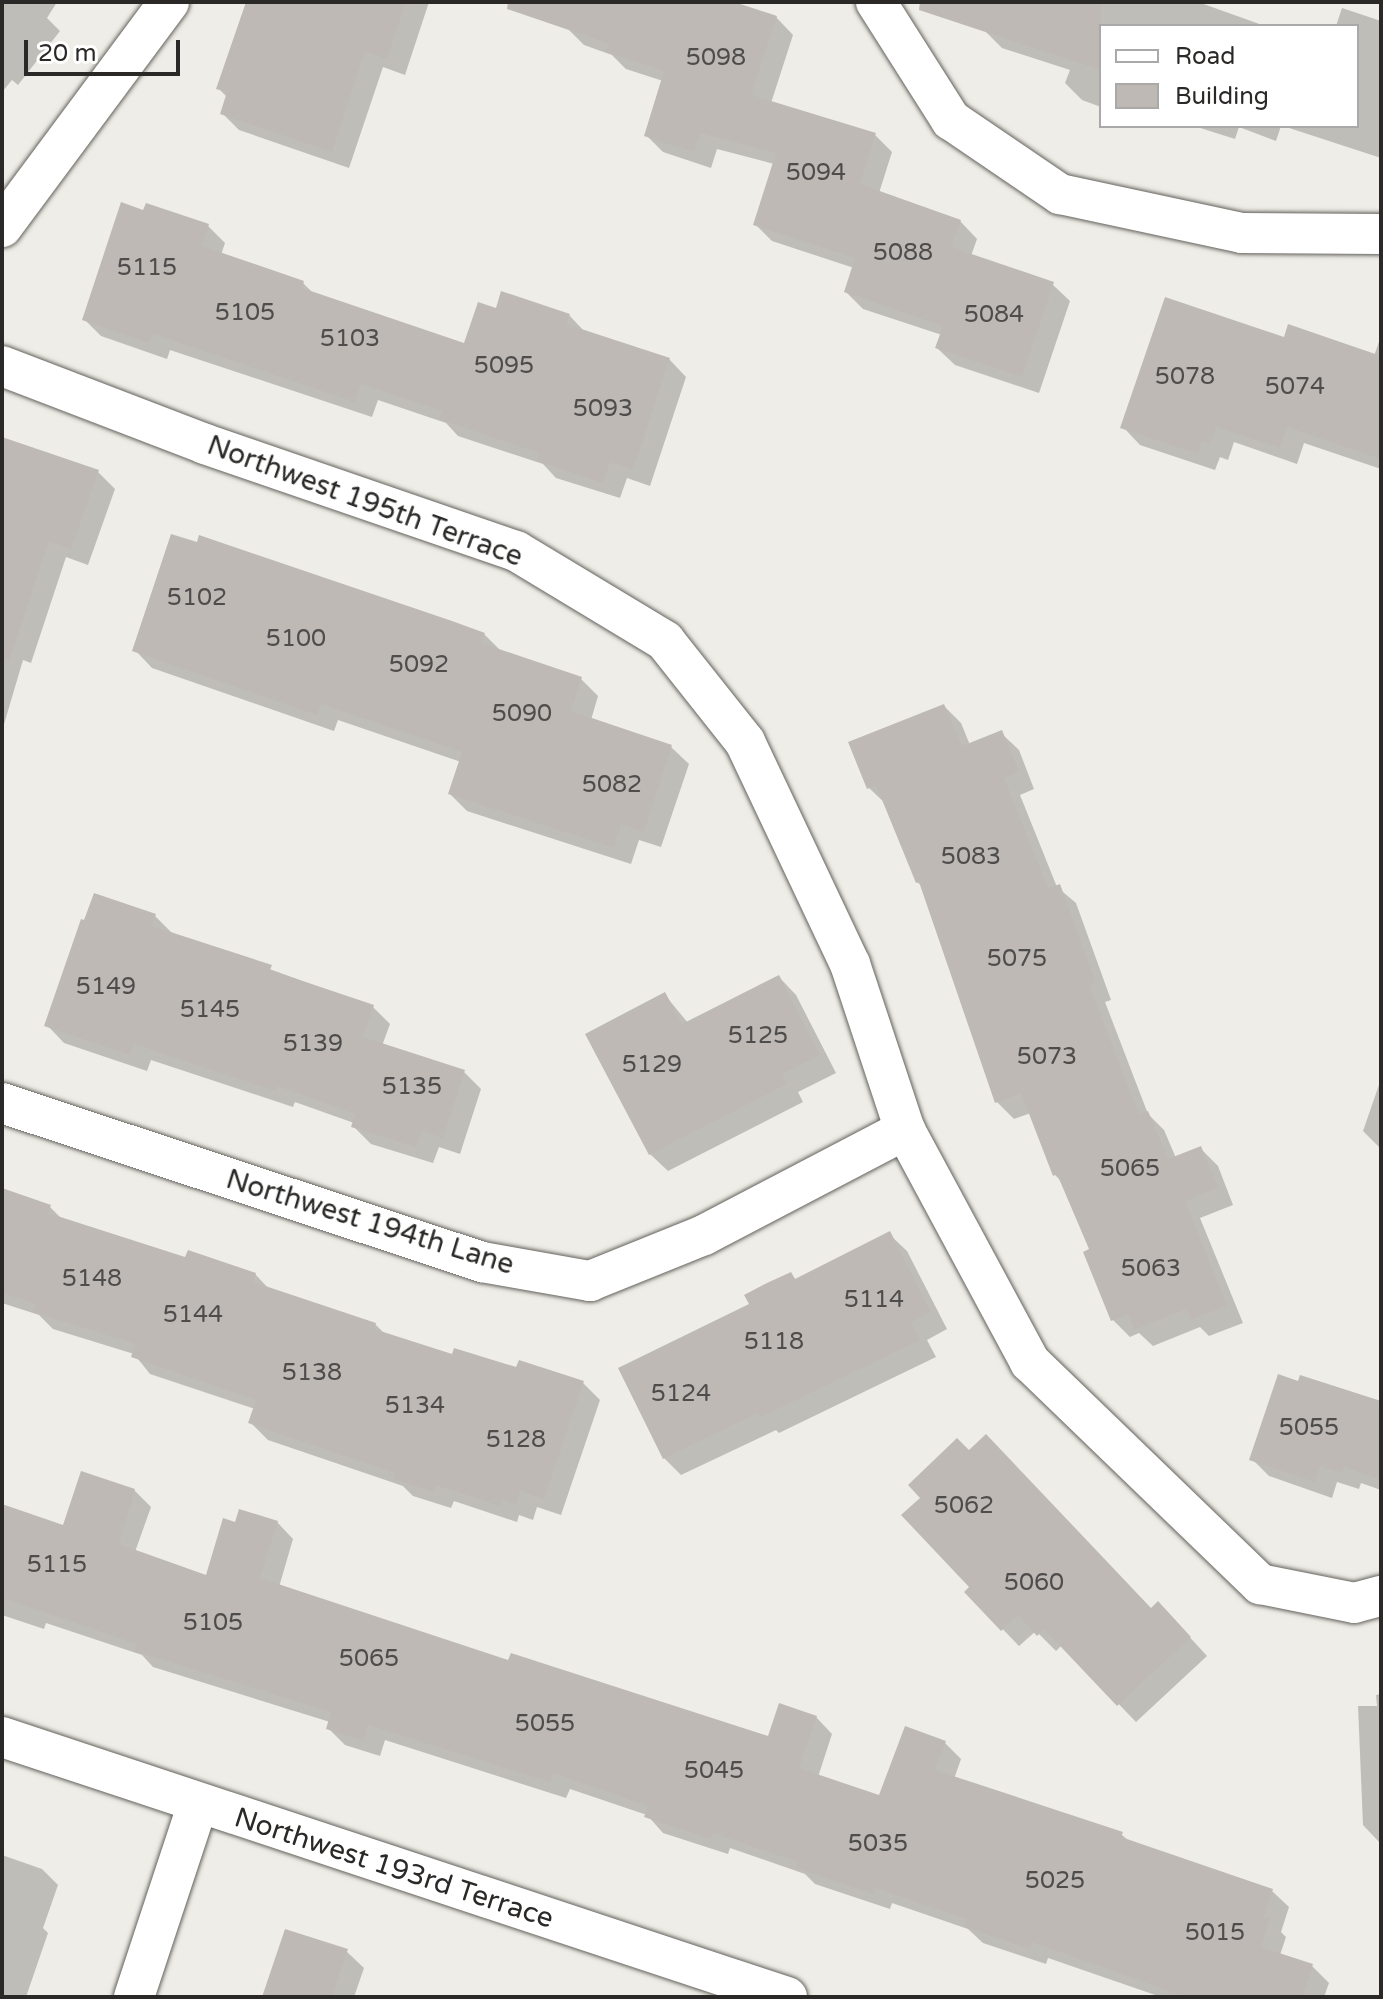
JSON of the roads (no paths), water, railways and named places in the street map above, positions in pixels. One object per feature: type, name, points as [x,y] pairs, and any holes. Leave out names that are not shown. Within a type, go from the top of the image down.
[{"type":"street","points":[[876,2],[951,120],[1060,194],[1242,233],[1381,234]]},
{"type":"street","points":[[2,227],[151,8]]},
{"type":"street","name":"Northwest 195th Terrace","points":[[2,366],[205,444],[516,551],[665,641],[745,742],[850,964],[905,1130],[1030,1362],[1260,1584],[1354,1603],[1381,1596]]},
{"type":"street","name":"Northwest 194th Lane","points":[[2,1103],[482,1262],[590,1281],[704,1235],[905,1130]]},
{"type":"street","name":"Northwest 193rd Terrace","points":[[2,1737],[771,1995]]},
{"type":"street","points":[[134,1997],[198,1803]]}]
